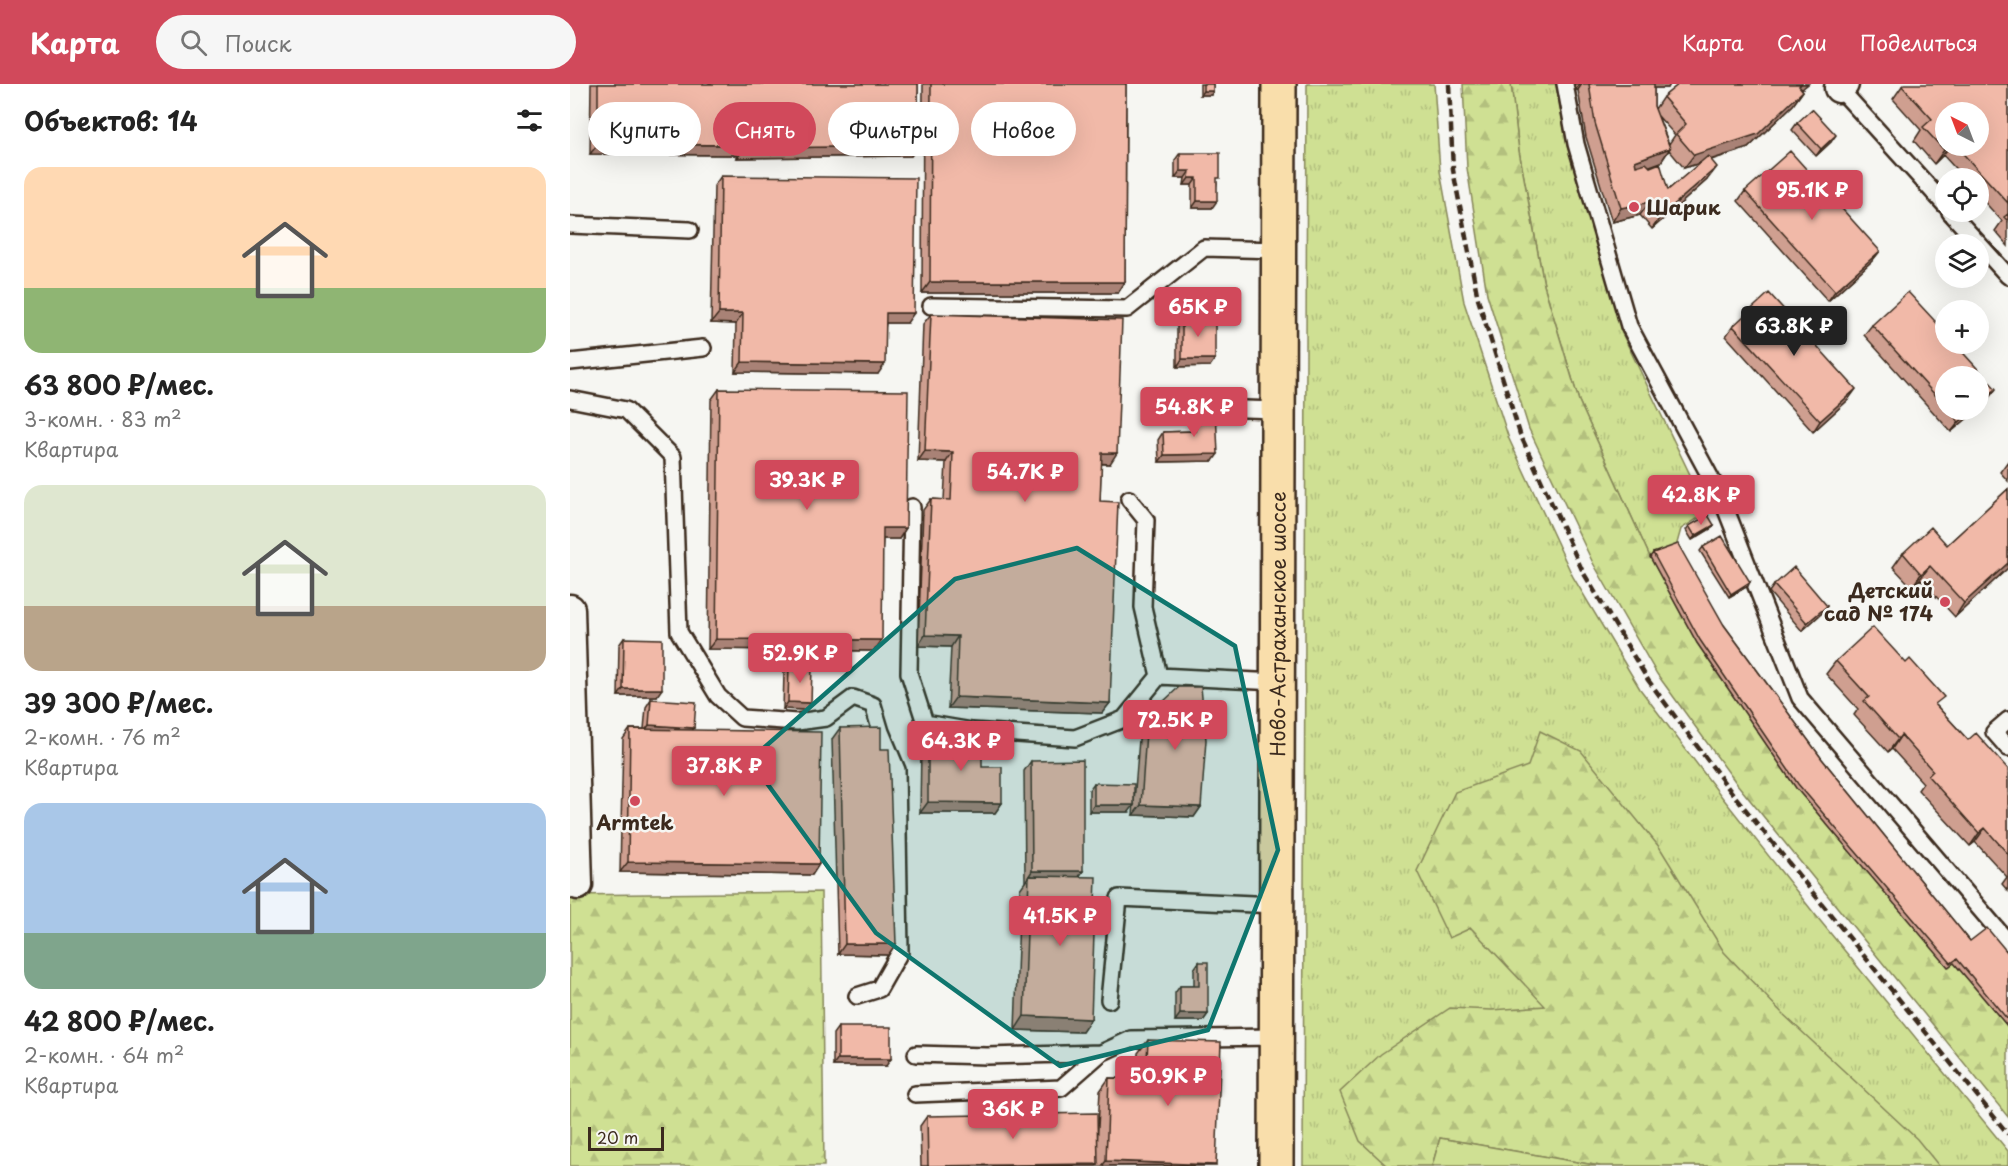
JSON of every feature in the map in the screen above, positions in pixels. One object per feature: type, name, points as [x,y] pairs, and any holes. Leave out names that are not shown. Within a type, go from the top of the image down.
[{"type":"main road","name":"Ново-Астраханское шоссе","points":[[1276,1166],[1279,84]]},
{"type":"street","points":[[570,609],[575,876]]},
{"type":"lane","points":[[1565,84],[1576,144],[1629,326],[1721,497],[1800,698],[2008,942]]},
{"type":"lane","points":[[1842,86],[1935,193]]},
{"type":"lane","points":[[1959,222],[2008,276]]},
{"type":"lane","points":[[570,225],[690,230]]},
{"type":"lane","points":[[932,306],[1127,309],[1204,248],[1278,249]]},
{"type":"lane","points":[[570,362],[703,348]]},
{"type":"lane","points":[[570,399],[626,410],[673,457],[679,632],[718,696],[742,718],[797,723],[826,718],[853,698],[873,705],[881,732],[897,770],[900,952],[879,989],[857,996]]},
{"type":"lane","points":[[1161,404],[1278,410]]},
{"type":"lane","points":[[1129,499],[1146,520],[1143,607],[1158,676]]},
{"type":"lane","points":[[912,507],[909,673],[925,723],[972,731],[1075,738],[1124,719],[1158,676]]},
{"type":"lane","points":[[1158,676],[1276,682]]},
{"type":"lane","points":[[2008,720],[1994,732],[2008,748]]},
{"type":"lane","points":[[1109,1000],[1119,898],[1276,905]]},
{"type":"lane","points":[[915,1094],[1061,1088],[1101,1053],[1131,1040],[1275,1036]]},
{"type":"lane","points":[[916,1054],[987,1056],[1101,1053]]},
{"type":"highlighted area","points":[[1077,548],[1235,646],[1278,850],[1208,1030],[1060,1066],[876,933],[750,760],[955,579]]},
{"type":"green space","points":[[1307,84],[1434,84],[1440,171],[1464,302],[1509,439],[1573,577],[1640,689],[1813,912],[2008,1151],[2008,1166],[1600,1166],[1440,1138],[1432,1166],[1303,1166]]},
{"type":"green space","points":[[1463,84],[1511,84],[1519,151],[1544,285],[1579,401],[1650,557],[1697,643],[1796,788],[1949,967],[1954,963],[2008,1027],[2008,1117],[1737,784],[1657,674],[1593,563],[1529,429],[1487,294],[1467,168]]},
{"type":"green space","points":[[1511,84],[1556,84],[1567,145],[1608,269],[1621,331],[1708,512],[1681,529],[1676,547],[1650,557],[1579,401],[1544,285],[1519,151]]},
{"type":"green space","points":[[1540,731],[1581,751],[1660,848],[1724,952],[1783,1014],[1917,1139],[1939,1166],[1600,1166],[1440,1138],[1432,1166],[1387,1166],[1360,1141],[1340,1092],[1381,1054],[1450,1008],[1492,1010],[1545,1006],[1471,928],[1449,938],[1417,871],[1455,792],[1528,766]]},
{"type":"green space","points":[[821,892],[824,1166],[570,1166],[570,895]]},
{"type":"green space","points":[[1440,1138],[1600,1166],[1432,1166]]},
{"type":"building","points":[[598,84],[918,84],[918,102],[828,102],[828,147],[816,147],[816,102],[713,102],[713,145],[701,145],[701,102],[598,102]]},
{"type":"building","points":[[931,84],[1126,84],[1125,282],[930,282],[931,156],[959,156],[959,102],[931,102]]},
{"type":"building","points":[[1203,84],[1213,84],[1213,91],[1203,91]]},
{"type":"building","points":[[1589,84],[1654,84],[1654,106],[1670,148],[1635,161],[1636,166],[1646,163],[1650,167],[1660,163],[1668,190],[1708,156],[1717,167],[1661,216],[1650,202],[1621,208],[1595,123]]},
{"type":"building","points":[[1679,84],[1801,84],[1799,86],[1803,91],[1758,134],[1694,155],[1676,134],[1686,124],[1663,97]]},
{"type":"building","points":[[1904,84],[2008,84],[2008,203],[1989,182],[1989,168],[1976,168],[1965,156],[1989,156],[1989,102],[1935,102],[1935,140],[1923,127],[1932,119],[1902,86]]},
{"type":"building","points":[[1812,109],[1836,135],[1821,149],[1797,123]]},
{"type":"building","points":[[1790,151],[1880,251],[1835,291],[1745,191]]},
{"type":"building","points":[[1180,153],[1220,153],[1217,201],[1197,201],[1197,178],[1189,178],[1190,171],[1180,171]]},
{"type":"building","points":[[721,176],[916,178],[914,313],[886,313],[885,364],[742,362],[743,313],[719,313]]},
{"type":"building","points":[[1908,292],[1935,321],[1935,354],[1964,354],[1975,366],[1935,366],[1935,395],[1872,325]]},
{"type":"building","points":[[1769,293],[1856,389],[1820,421],[1733,326]]},
{"type":"building","points":[[931,314],[1122,320],[1117,453],[1102,453],[1100,501],[1118,502],[1110,703],[956,697],[958,636],[925,635],[931,499],[951,500],[953,452],[925,451]]},
{"type":"building","points":[[1182,316],[1215,316],[1215,359],[1182,359]]},
{"type":"building","points":[[1989,381],[1996,389],[1989,395]]},
{"type":"building","points":[[719,389],[908,391],[906,528],[883,528],[882,640],[716,639]]},
{"type":"building","points":[[1216,411],[1218,454],[1164,455],[1163,432],[1196,431],[1196,412]]},
{"type":"building","points":[[2008,489],[2008,563],[1964,603],[1930,566],[1921,574],[1903,553],[1931,527],[1947,545]]},
{"type":"building","points":[[1708,515],[1714,525],[1695,536],[1689,526]]},
{"type":"building","points":[[1722,536],[1750,582],[1731,594],[1703,547]]},
{"type":"building","points":[[1678,544],[1724,625],[1822,759],[1970,941],[1987,928],[2008,953],[2008,1020],[1957,959],[1951,963],[1798,784],[1700,640],[1653,553]]},
{"type":"building","points":[[1794,567],[1827,606],[1807,623],[1774,585]]},
{"type":"building","points":[[1873,627],[1906,663],[1910,659],[1944,697],[1935,704],[1968,740],[1976,733],[2008,769],[2008,854],[1985,828],[1979,833],[1928,776],[1933,771],[1901,735],[1898,739],[1864,701],[1869,697],[1836,661]]},
{"type":"building","points":[[624,638],[662,639],[662,689],[623,689]]},
{"type":"building","points":[[789,666],[812,666],[811,703],[788,702]]},
{"type":"building","points":[[1179,687],[1201,687],[1206,740],[1201,807],[1141,805],[1147,717]]},
{"type":"building","points":[[651,699],[696,702],[694,728],[649,725]]},
{"type":"building","points":[[881,727],[881,749],[889,749],[896,944],[845,944],[840,728]]},
{"type":"building","points":[[630,729],[821,732],[819,864],[628,862]]},
{"type":"building","points":[[928,737],[982,738],[982,767],[1002,767],[1002,803],[928,802]]},
{"type":"building","points":[[1083,760],[1083,871],[1032,871],[1031,761]]},
{"type":"building","points":[[1094,783],[1134,784],[1134,805],[1094,805]]},
{"type":"building","points":[[1029,876],[1096,877],[1091,1019],[1024,1016]]},
{"type":"building","points":[[1199,962],[1208,962],[1208,1014],[1180,1014],[1180,986],[1199,986]]},
{"type":"building","points":[[838,1027],[891,1027],[891,1059],[838,1059]]},
{"type":"building","points":[[1148,1040],[1221,1042],[1216,1165],[1106,1161],[1109,1078],[1146,1079]]},
{"type":"building","points":[[1097,1113],[1098,1164],[928,1166],[927,1116]]},
{"type":"railway","points":[[1449,84],[1453,170],[1478,299],[1520,434],[1583,572],[1648,680],[1729,789],[2008,1134]]},
{"type":"place","name":"Шарик","points":[[1634,207]]},
{"type":"place","name":"Детский сад № 174","points":[[1945,602]]},
{"type":"place","name":"Armtek","points":[[635,801]]}]
